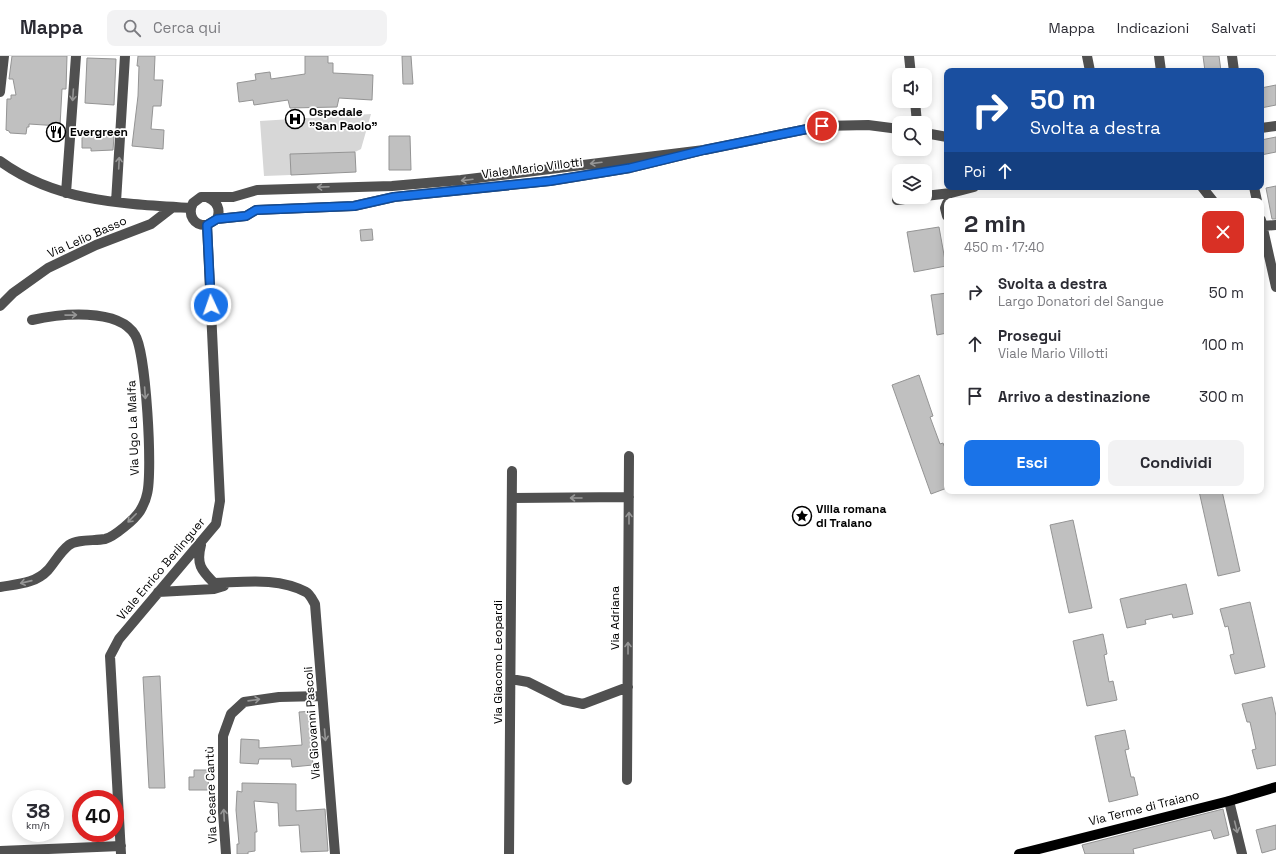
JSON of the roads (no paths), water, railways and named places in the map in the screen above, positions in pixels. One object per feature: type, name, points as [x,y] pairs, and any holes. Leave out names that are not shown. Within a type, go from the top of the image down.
[{"type":"main road","name":"Via Terme di Traiano","points":[[1019,854],[1229,801],[1276,787]]},
{"type":"street","points":[[0,92],[4,56]]},
{"type":"street","points":[[66,193],[76,56]]},
{"type":"street","points":[[116,202],[125,56]]},
{"type":"street","points":[[909,56],[910,68]]},
{"type":"street","points":[[1087,56],[1089,68]]},
{"type":"street","points":[[1159,56],[1161,68]]},
{"type":"street","points":[[1232,56],[1234,68]]},
{"type":"street","name":"Viale Mario Villotti","points":[[217,219],[246,216],[256,210],[362,204],[394,197],[550,181],[630,168],[704,150],[822,126],[868,124],[892,128]]},
{"type":"street","points":[[1264,128],[1276,126]]},
{"type":"street","points":[[932,134],[944,136]]},
{"type":"street","name":"Viale Mario Villotti","points":[[207,197],[233,197],[257,190],[392,186],[461,180],[704,150]]},
{"type":"street","points":[[0,160],[13,170],[40,184],[83,198],[191,208]]},
{"type":"street","points":[[362,187],[364,199],[362,204]]},
{"type":"street","points":[[951,198],[968,190]]},
{"type":"street","points":[[1204,190],[1211,198]]},
{"type":"street","points":[[207,197],[213,200],[218,206],[219,212],[217,219],[207,225],[200,225],[191,216],[191,208],[196,200],[207,197]]},
{"type":"street","points":[[932,197],[944,198]]},
{"type":"street","name":"Via Lelio Basso","points":[[0,306],[13,293],[48,268],[96,245],[151,224],[173,207]]},
{"type":"street","points":[[1264,223],[1276,225]]},
{"type":"street","name":"Viale Enrico Berlinguer","points":[[121,850],[110,656],[119,639],[201,544],[216,524],[220,501],[207,225]]},
{"type":"street","points":[[1264,242],[1276,287]]},
{"type":"street","name":"Via Ugo La Malfa","points":[[0,586],[34,580],[47,571],[71,544],[107,539],[122,529],[140,511],[147,494],[150,455],[142,356],[135,334],[121,323],[103,316],[52,315],[32,320]]},
{"type":"street","name":"Via Adriana","points":[[627,780],[629,456]]},
{"type":"street","name":"Via Giacomo Leopardi","points":[[509,854],[512,471]]},
{"type":"street","points":[[512,498],[629,497]]},
{"type":"street","points":[[201,544],[198,558],[203,572],[214,583],[234,583]]},
{"type":"street","name":"Via Giovanni Pascoli","points":[[234,583],[258,581],[279,583],[308,592],[315,604],[335,854]]},
{"type":"street","points":[[158,592],[214,589],[234,583]]},
{"type":"street","points":[[511,680],[528,682],[564,700],[583,704],[628,687]]},
{"type":"street","name":"Via Cesare Cantù","points":[[226,854],[223,812],[223,736],[231,714],[244,702],[279,697],[322,696]]},
{"type":"street","points":[[1229,801],[1242,854]]},
{"type":"street","points":[[0,850],[121,850]]},
{"type":"place","name":"Ospedale \"San Paolo\"","points":[[295,119]]},
{"type":"place","name":"Evergreen","points":[[56,132]]},
{"type":"place","name":"Villa romana di Traiano","points":[[802,516]]}]
